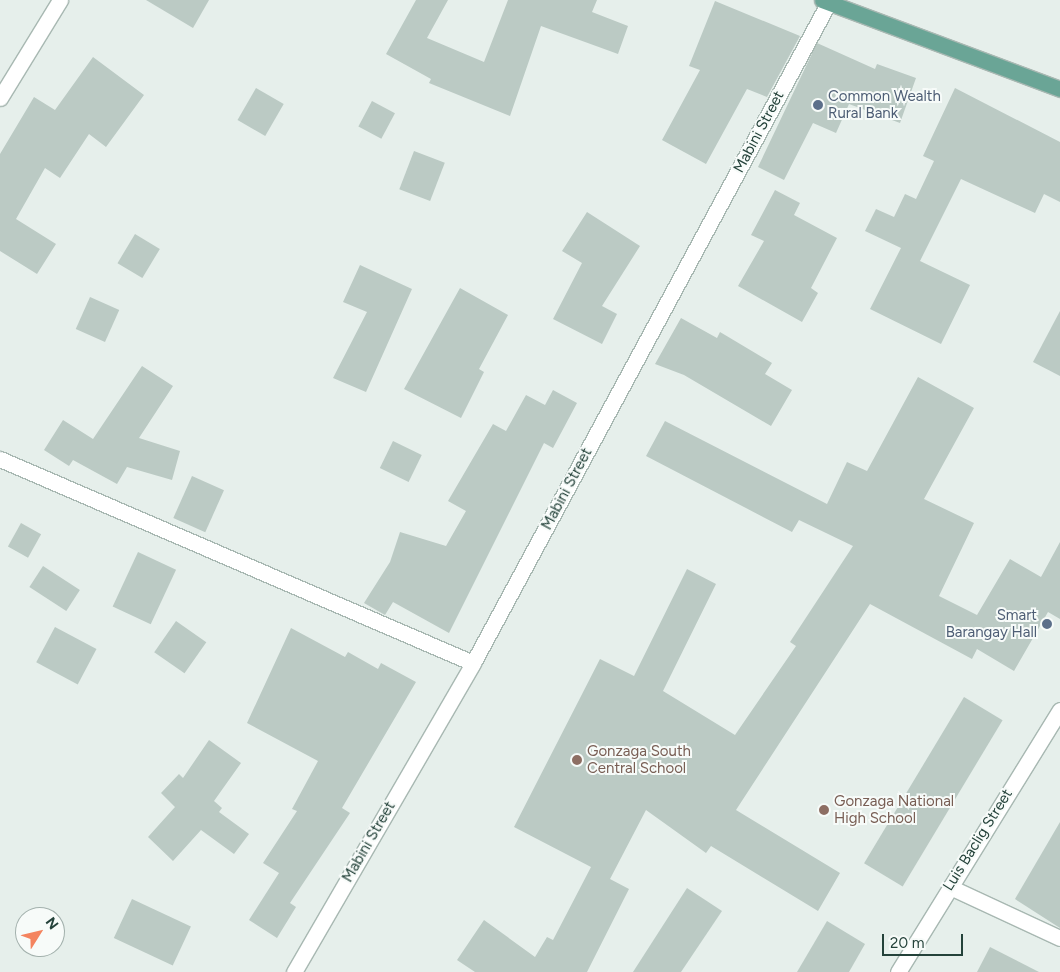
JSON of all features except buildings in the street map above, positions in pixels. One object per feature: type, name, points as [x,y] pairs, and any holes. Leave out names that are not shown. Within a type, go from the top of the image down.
[{"type":"main road","points":[[827,1],[1060,89]]},
{"type":"street","points":[[0,98],[60,0]]},
{"type":"street","name":"Mabini Street","points":[[294,972],[473,663],[827,1]]},
{"type":"street","points":[[0,459],[473,663]]},
{"type":"street","name":"Luis Baclig Street","points":[[898,972],[1060,710]]},
{"type":"street","points":[[950,886],[1060,938]]},
{"type":"place","name":"Common Wealth Rural Bank","points":[[818,105]]},
{"type":"place","name":"Smart Barangay Hall","points":[[1047,624]]},
{"type":"place","name":"Gonzaga South Central School","points":[[577,760]]},
{"type":"place","name":"Gonzaga National High School","points":[[824,810]]}]
